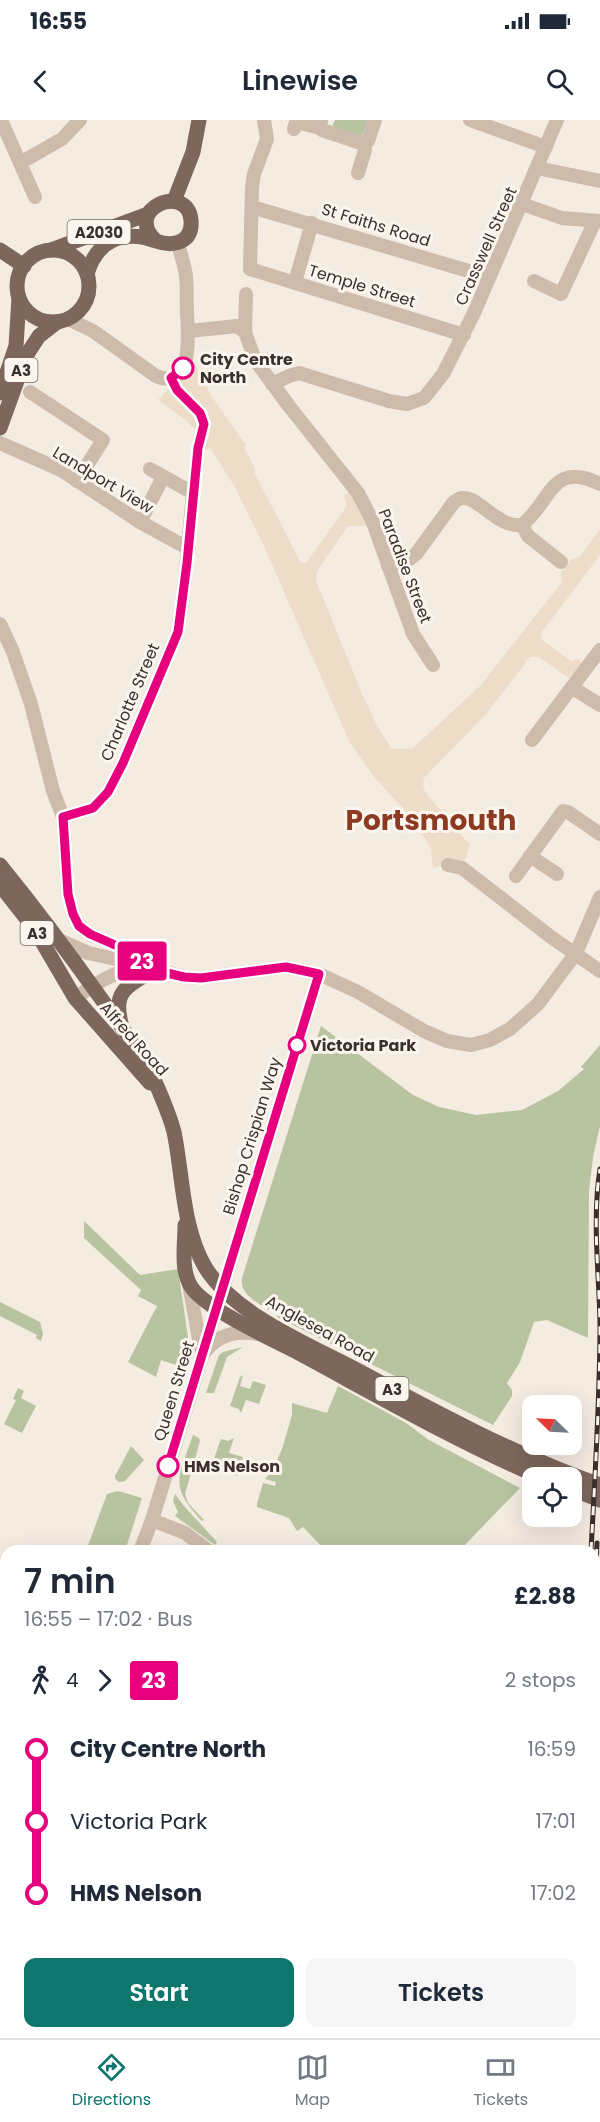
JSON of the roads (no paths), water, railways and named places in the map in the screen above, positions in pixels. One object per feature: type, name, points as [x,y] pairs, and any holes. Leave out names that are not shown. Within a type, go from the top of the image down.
[{"type":"main road","points":[[174,201],[193,152],[199,120]]},
{"type":"main road","points":[[174,201],[186,208],[191,221],[188,234],[178,244],[163,245],[156,241],[147,229],[148,214],[156,205],[174,201]]},
{"type":"main road","name":"A2030","points":[[51,250],[148,214]]},
{"type":"main road","name":"A2030","points":[[87,274],[90,261],[111,241],[124,237],[138,237],[156,241]]},
{"type":"main road","points":[[0,250],[24,266]]},
{"type":"main road","points":[[51,250],[73,256],[87,274],[86,300],[75,314],[62,321],[45,321],[34,317],[25,309],[19,298],[17,287],[24,266],[31,258],[51,250]]},
{"type":"main road","name":"A3","points":[[0,392],[16,346],[19,298]]},
{"type":"main road","name":"A3","points":[[0,428],[26,356],[39,336],[62,321]]},
{"type":"main road","name":"A3","points":[[0,865],[43,916],[90,983]]},
{"type":"main road","name":"A3","points":[[0,885],[34,928],[75,996]]},
{"type":"main road","points":[[122,1028],[118,1005],[122,992],[129,985],[154,970]]},
{"type":"main road","name":"Alfred Road","points":[[90,983],[144,1060],[162,1096],[175,1135],[185,1201],[196,1248],[205,1266],[223,1289]]},
{"type":"main road","name":"Alfred Road","points":[[75,996],[162,1096]]},
{"type":"main road","name":"Alfred Road","points":[[185,1201],[185,1262],[189,1284]]},
{"type":"main road","name":"A3","points":[[192,1233],[196,1263],[212,1293],[217,1308]]},
{"type":"main road","name":"A3","points":[[189,1284],[200,1297],[217,1308]]},
{"type":"main road","name":"Anglesea Road","points":[[223,1289],[260,1319],[430,1409],[506,1447],[600,1485]]},
{"type":"main road","name":"Anglesea Road","points":[[217,1308],[433,1426],[522,1469]]},
{"type":"main road","points":[[582,1493],[600,1500]]},
{"type":"street","points":[[0,120],[35,197]]},
{"type":"street","points":[[20,163],[62,139],[80,120]]},
{"type":"street","points":[[252,207],[253,179],[267,140],[264,120]]},
{"type":"street","points":[[364,144],[368,141],[375,120]]},
{"type":"street","points":[[470,120],[546,147]]},
{"type":"street","name":"Crasswell Street","points":[[277,382],[299,373],[389,401],[407,404],[424,398],[438,382],[464,335],[557,120]]},
{"type":"street","points":[[294,129],[296,122],[321,124],[364,144]]},
{"type":"street","points":[[358,173],[365,150],[364,144]]},
{"type":"street","points":[[537,168],[600,181]]},
{"type":"street","points":[[522,204],[562,218],[598,221],[561,294],[534,281]]},
{"type":"street","name":"St Faiths Road","points":[[252,207],[489,277]]},
{"type":"street","name":"Temple Street","points":[[252,207],[250,269],[464,335]]},
{"type":"street","points":[[295,282],[312,223]]},
{"type":"street","points":[[62,321],[93,331],[156,376],[163,379],[171,378],[183,368],[189,331],[185,271],[178,244]]},
{"type":"street","points":[[245,332],[246,294]]},
{"type":"street","points":[[189,331],[237,327],[245,332]]},
{"type":"street","name":"Paradise Street","points":[[245,332],[255,360],[277,382],[358,493],[372,520],[413,634],[433,665]]},
{"type":"street","points":[[30,392],[103,440],[77,481]]},
{"type":"street","name":"Landport View","points":[[0,443],[61,470],[140,522],[189,547]]},
{"type":"street","points":[[140,522],[163,477],[150,469]]},
{"type":"street","name":"Charlotte Street","points":[[63,817],[93,808],[108,792],[123,763],[178,632],[189,547],[193,493],[163,477]]},
{"type":"street","points":[[388,566],[407,561],[416,554],[454,502],[462,498],[470,499],[504,523],[514,526],[522,525],[532,516],[556,483],[567,477],[588,478],[600,484]]},
{"type":"street","points":[[522,525],[528,536],[561,562]]},
{"type":"street","points":[[1,629],[13,652],[32,704],[53,791],[63,817],[68,894],[73,914],[79,926],[90,934],[131,952],[154,970]]},
{"type":"street","points":[[532,740],[600,650]]},
{"type":"street","points":[[573,688],[600,705]]},
{"type":"street","points":[[516,876],[563,812],[568,812],[600,834]]},
{"type":"street","points":[[530,856],[557,874]]},
{"type":"street","points":[[448,865],[462,868],[551,937],[576,952],[600,971]]},
{"type":"street","points":[[59,940],[88,954],[189,978],[286,967],[319,974],[358,992],[424,1031],[447,1041],[471,1045],[500,1035],[519,1022],[538,1004],[576,952],[600,897]]},
{"type":"street","points":[[75,996],[90,983],[124,971],[154,970]]},
{"type":"street","name":"Bishop Crispian Way","points":[[217,1308],[319,974]]},
{"type":"street","points":[[189,1284],[201,1344],[201,1358]]},
{"type":"street","name":"Queen Street","points":[[142,1545],[217,1308]]},
{"type":"street","points":[[201,1358],[214,1341],[227,1335],[249,1333],[270,1338]]},
{"type":"street","points":[[152,1520],[185,1533],[200,1545]]},
{"type":"railway","points":[[591,1545],[599,1380],[600,1323],[596,1207],[600,1169]]},
{"type":"place","name":"City Centre North","points":[[183,368]]},
{"type":"place","name":"Victoria Park","points":[[297,1045]]},
{"type":"place","name":"HMS Nelson","points":[[168,1466]]},
{"type":"district","name":"Portsmouth","points":[[431,820]]}]
